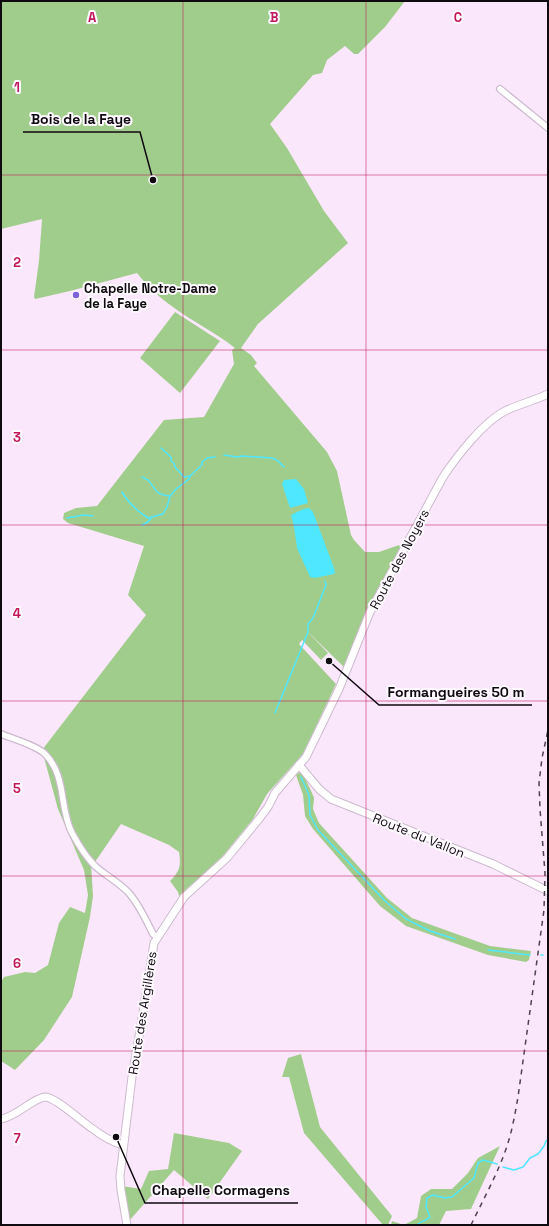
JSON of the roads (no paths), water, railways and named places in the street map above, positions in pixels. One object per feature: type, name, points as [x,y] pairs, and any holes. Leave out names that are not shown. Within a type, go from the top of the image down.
[{"type":"street","points":[[500,89],[548,128]]},
{"type":"street","name":"Route des Noyers","points":[[299,765],[310,749],[338,689],[370,612],[443,477],[453,462],[499,415],[507,410],[548,394]]},
{"type":"street","points":[[1,734],[44,752],[54,765],[60,780],[68,823],[72,833],[94,865],[122,887],[136,902],[153,934],[157,937]]},
{"type":"street","name":"Route du Vallon","points":[[299,765],[318,789],[331,799],[494,864],[548,891]]},
{"type":"street","name":"Route des Argillères","points":[[127,1225],[119,1178],[132,1077],[152,947],[184,896],[227,858],[268,807],[275,793],[299,765]]},
{"type":"street","points":[[1,1119],[9,1117],[40,1099],[49,1098],[56,1101],[103,1136],[123,1145]]},
{"type":"water","points":[[296,479],[304,489],[308,503],[290,508],[282,484],[284,480]]},
{"type":"water","points":[[309,508],[313,512],[334,568],[334,574],[315,578],[310,577],[297,548],[291,515],[303,509]]},
{"type":"waterway","points":[[161,448],[171,457],[171,461],[184,477],[190,476]]},
{"type":"waterway","points":[[224,455],[272,458],[277,460],[284,467]]},
{"type":"waterway","points":[[122,492],[127,500],[140,513],[148,518],[163,514],[170,496],[176,489],[189,479],[190,476],[202,465],[202,462],[207,458],[215,457]]},
{"type":"waterway","points":[[142,477],[148,480],[159,493],[170,496]]},
{"type":"waterway","points":[[67,518],[84,515],[93,516]]},
{"type":"waterway","points":[[142,525],[148,522],[151,518]]},
{"type":"waterway","points":[[275,713],[308,632],[308,624],[313,618],[326,585],[325,581]]},
{"type":"waterway","points":[[301,777],[309,795],[310,815],[318,830],[385,901],[406,919],[430,931],[455,939]]},
{"type":"waterway","points":[[488,950],[530,955]]},
{"type":"waterway","points":[[503,1167],[514,1170],[523,1167],[530,1158],[538,1154],[548,1140]]},
{"type":"waterway","points":[[417,1225],[430,1217],[426,1207],[427,1198],[433,1195],[445,1198],[452,1197],[474,1178],[478,1163],[483,1160],[497,1164]]},
{"type":"railway","points":[[471,1225],[494,1178],[506,1149],[512,1130],[518,1097],[544,910],[545,873],[539,783],[542,758],[548,730]]},
{"type":"place","name":"Bois de la Faye","points":[[153,180]]},
{"type":"place","name":"Chapelle Notre-Dame de la Faye","points":[[76,295]]},
{"type":"place","name":"Formangueires 50 m","points":[[329,661]]},
{"type":"place","name":"Chapelle Cormagens","points":[[116,1137]]}]
